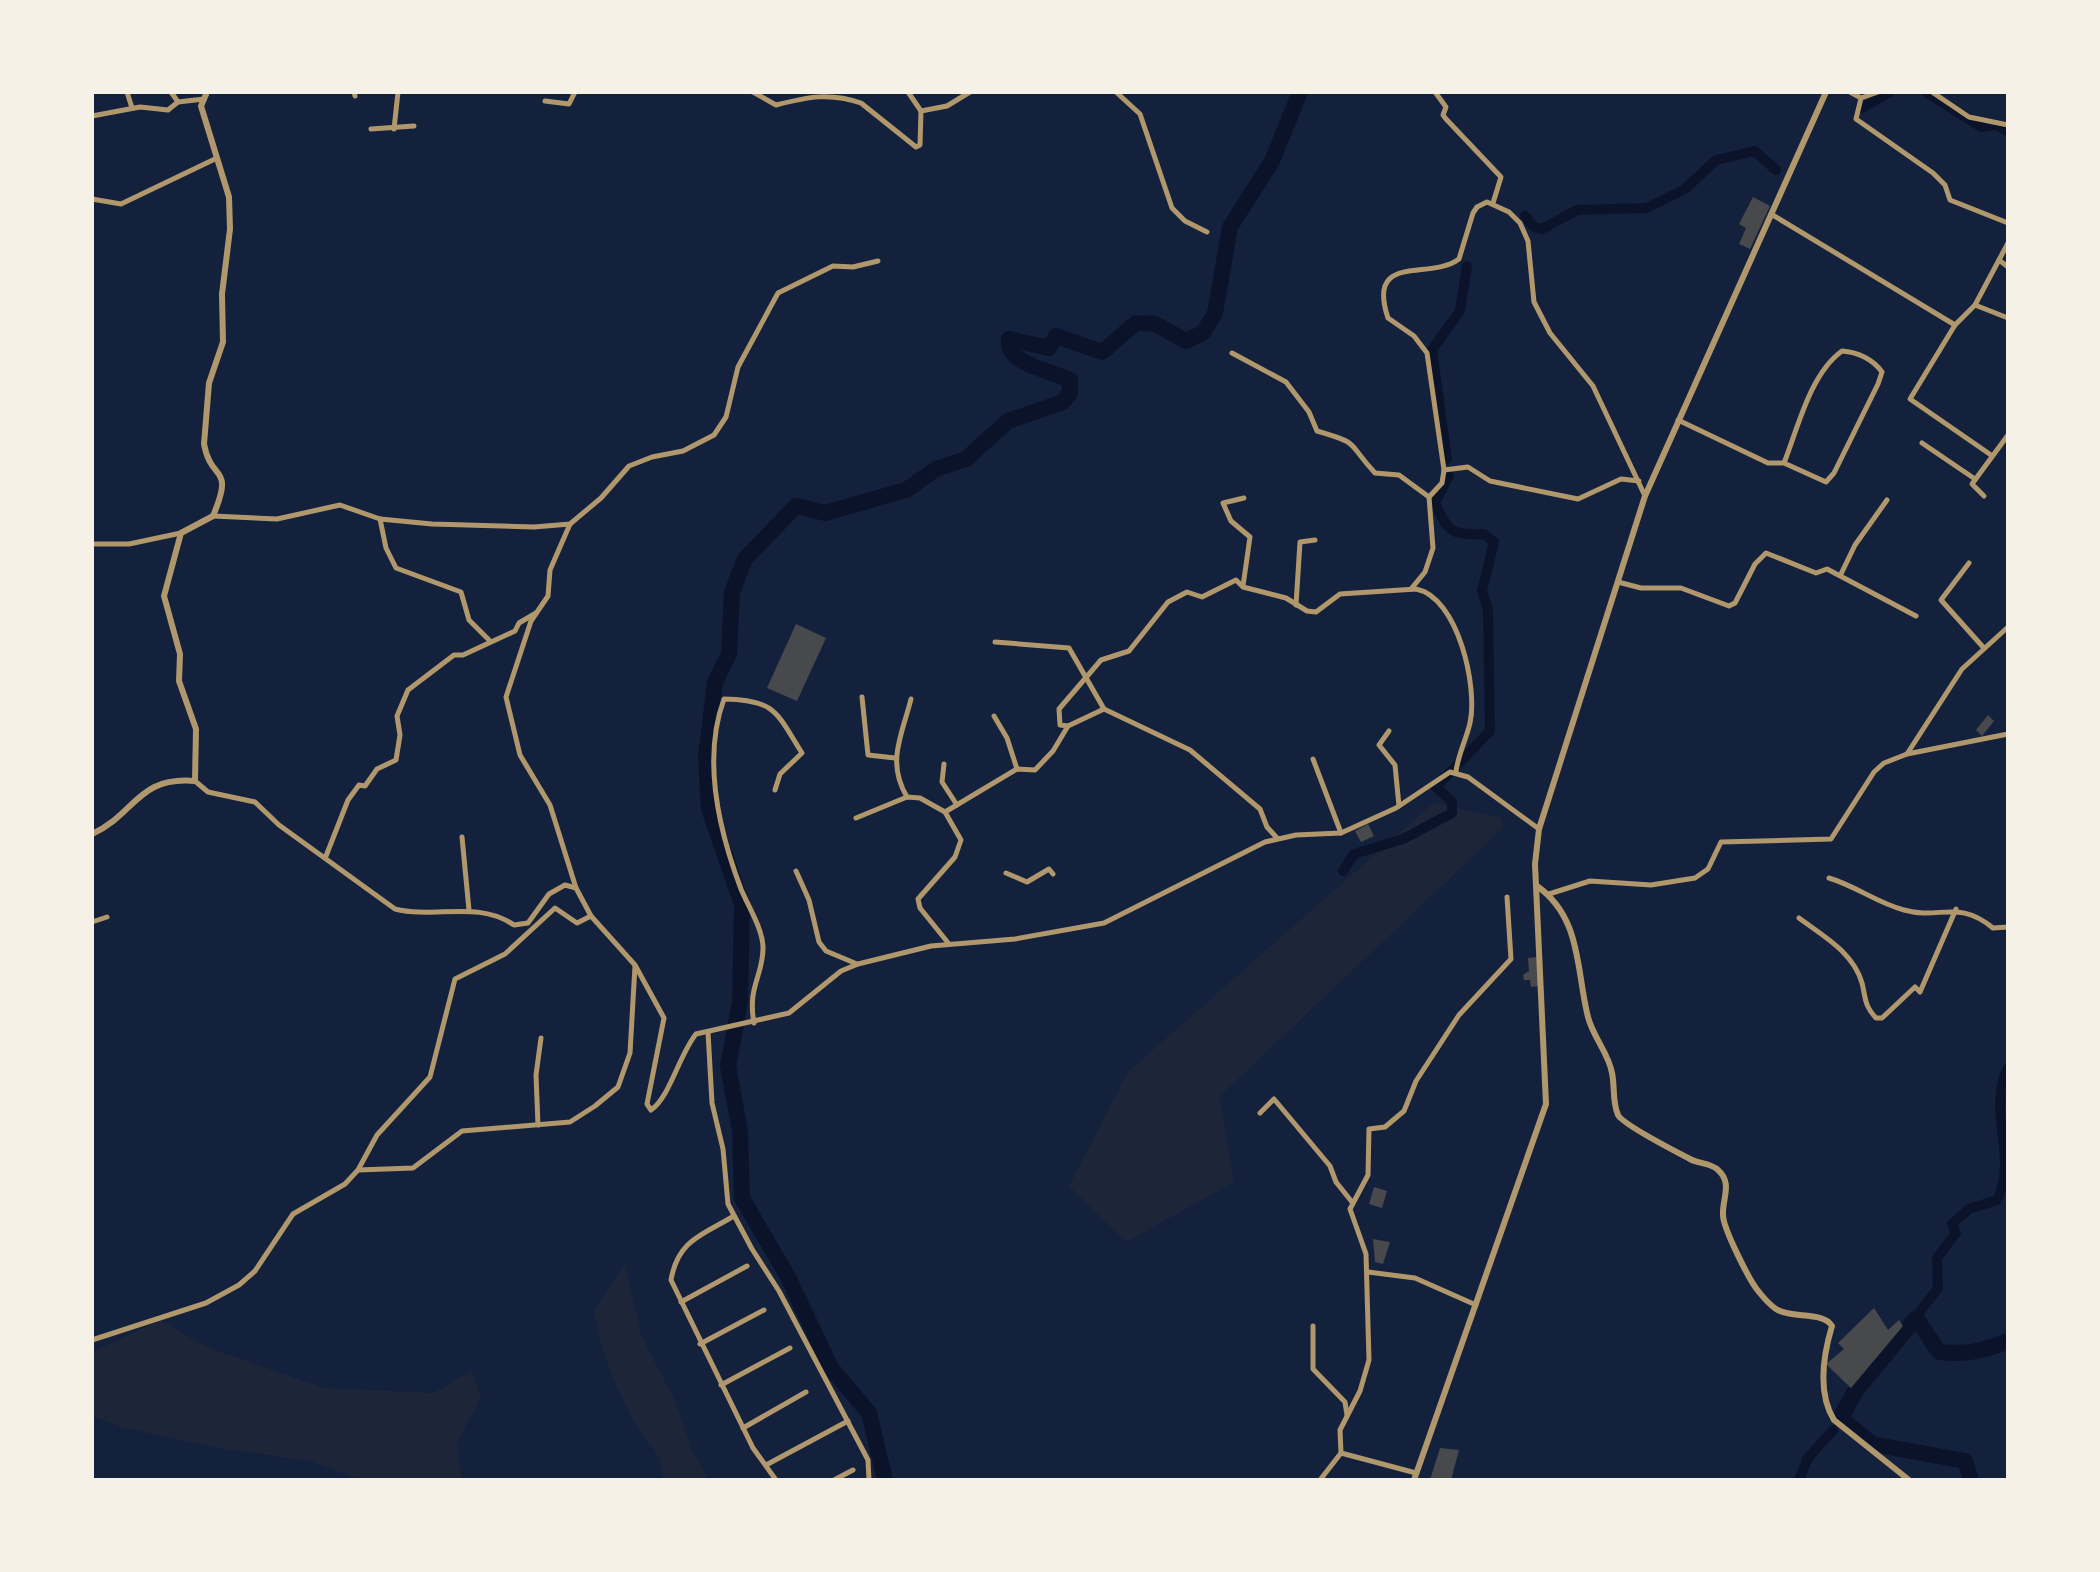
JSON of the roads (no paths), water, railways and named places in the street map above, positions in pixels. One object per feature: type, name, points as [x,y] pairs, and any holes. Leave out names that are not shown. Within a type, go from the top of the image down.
[{"type":"street","points":[[127,92],[132,108]]},
{"type":"street","points":[[171,92],[178,102]]},
{"type":"street","points":[[394,129],[398,92]]},
{"type":"street","points":[[545,101],[569,104],[575,92]]},
{"type":"street","points":[[753,92],[776,105],[825,94],[850,99],[861,103],[916,147],[920,145],[921,111],[908,92]]},
{"type":"street","points":[[921,111],[947,106],[970,92]]},
{"type":"street","points":[[1116,92],[1140,114],[1172,208],[1185,221],[1207,232]]},
{"type":"street","points":[[1435,92],[1446,107],[1443,115],[1501,177],[1491,198],[1493,203],[1520,223],[1528,241],[1534,302],[1550,333],[1593,386],[1618,446],[1631,462],[1645,496]]},
{"type":"street","points":[[1341,1453],[1415,1476],[1477,1305],[1546,1104],[1535,849],[1539,829],[1645,496],[1826,92]]},
{"type":"street","points":[[1850,92],[1861,98],[1878,92]]},
{"type":"street","points":[[1932,92],[1969,117],[2008,125]]},
{"type":"street","points":[[92,116],[132,108],[168,110],[178,102],[206,95]]},
{"type":"street","points":[[206,95],[201,106],[229,197],[230,229],[222,294],[223,342],[209,383],[204,444],[205,452],[225,482],[213,516]]},
{"type":"street","points":[[1861,98],[1856,119],[1933,173],[1945,185],[1950,200],[2008,223]]},
{"type":"street","points":[[371,129],[414,126]]},
{"type":"street","points":[[92,199],[121,204],[217,158]]},
{"type":"street","points":[[1411,589],[1430,562],[1433,548],[1429,497],[1442,483],[1444,470],[1427,353],[1414,336],[1388,318],[1384,289],[1389,280],[1407,270],[1454,263],[1462,254],[1477,207],[1493,203]]},
{"type":"street","points":[[1771,214],[1955,325]]},
{"type":"street","points":[[1991,455],[1910,399],[1955,325],[1975,305],[2008,243]]},
{"type":"street","points":[[1999,260],[2008,267]]},
{"type":"street","points":[[878,261],[853,267],[833,266],[778,293],[738,367],[726,417],[714,435],[683,451],[652,457],[629,466],[601,498],[570,524],[550,570],[548,596],[537,613],[506,697],[520,755],[550,805],[576,888],[591,916],[635,965],[664,1018],[647,1104],[651,1110],[662,1102],[687,1045],[696,1034],[789,1013],[841,971],[858,964],[949,944],[1015,939],[1104,923],[1153,895],[1277,838],[1341,833],[1399,806],[1456,771],[1460,745],[1469,724],[1472,693],[1463,646],[1453,621],[1428,591],[1411,589],[1340,594],[1316,612],[1296,606],[1286,598],[1243,587],[1236,580],[1202,597],[1187,592],[1168,602],[1129,651],[1101,660],[1084,678],[1059,709],[1060,725],[1068,726],[1104,709]]},
{"type":"street","points":[[1975,305],[2008,318]]},
{"type":"street","points":[[1677,420],[1768,463],[1784,463],[1826,482],[1834,473],[1878,384],[1882,372],[1877,365],[1853,352],[1842,351],[1834,357],[1822,371],[1784,463]]},
{"type":"street","points":[[1232,353],[1286,382],[1309,412],[1317,431],[1337,434],[1355,444],[1375,473],[1399,475],[1429,497]]},
{"type":"street","points":[[1984,496],[1972,484],[2008,435]]},
{"type":"street","points":[[1922,443],[1975,479]]},
{"type":"street","points":[[1444,470],[1468,467],[1490,481],[1578,499],[1621,479],[1639,481]]},
{"type":"street","points":[[1243,587],[1250,537],[1231,521],[1223,503],[1244,498]]},
{"type":"street","points":[[1841,574],[1855,545],[1887,500]]},
{"type":"street","points":[[92,544],[129,544],[181,533],[213,516],[277,519],[340,505],[380,519],[534,527],[570,524]]},
{"type":"street","points":[[380,519],[386,548],[396,568],[461,592],[469,620],[490,641]]},
{"type":"street","points":[[181,533],[164,596],[180,654],[179,681],[196,729],[195,781]]},
{"type":"street","points":[[1296,606],[1294,593],[1300,542],[1315,540]]},
{"type":"street","points":[[1618,582],[1641,588],[1681,588],[1729,606],[1735,603],[1755,564],[1766,553],[1816,573],[1827,569],[1841,574],[1916,616]]},
{"type":"street","points":[[1969,563],[1941,600],[1983,647]]},
{"type":"street","points":[[326,856],[348,808],[348,800],[359,785],[365,786],[377,769],[396,760],[400,735],[397,716],[408,690],[454,655],[515,631],[519,623],[537,613]]},
{"type":"street","points":[[1907,754],[1962,669],[2008,627]]},
{"type":"street","points":[[995,642],[1069,648],[1104,709],[1190,750],[1260,809],[1267,827],[1277,838]]},
{"type":"street","points":[[862,697],[868,755],[895,758]]},
{"type":"street","points":[[754,1023],[751,993],[763,943],[725,846],[715,784],[718,716],[724,699],[756,700],[769,708],[802,753],[780,774],[775,790]]},
{"type":"street","points":[[907,797],[895,773],[895,758],[911,699]]},
{"type":"street","points":[[994,716],[1007,738],[1017,769]]},
{"type":"street","points":[[945,812],[1017,769],[1035,770],[1053,751],[1068,726]]},
{"type":"street","points":[[1389,731],[1379,745],[1395,765],[1399,806]]},
{"type":"street","points":[[1549,894],[1590,881],[1651,885],[1695,878],[1708,869],[1721,842],[1831,839],[1874,772],[1884,763],[1907,754],[2008,734]]},
{"type":"street","points":[[1313,759],[1341,833]]},
{"type":"street","points":[[944,764],[942,782],[957,805]]},
{"type":"street","points":[[1456,771],[1539,829]]},
{"type":"street","points":[[92,834],[153,786],[163,781],[195,781],[208,792],[255,802],[279,825],[326,856],[395,909],[408,912],[469,910],[502,917],[514,925],[528,923],[549,894],[565,885],[576,888]]},
{"type":"street","points":[[856,818],[907,797],[920,798],[945,812],[961,840],[955,857],[918,899],[920,908],[949,944]]},
{"type":"street","points":[[462,837],[469,910]]},
{"type":"street","points":[[1006,873],[1027,882],[1049,869],[1053,874]]},
{"type":"street","points":[[796,871],[809,900],[819,942],[826,951],[858,964]]},
{"type":"street","points":[[1829,878],[1851,884],[1870,898],[1908,911],[1956,909],[1978,916],[1993,928],[2008,927]]},
{"type":"street","points":[[1537,886],[1549,894],[1566,919],[1578,949],[1587,1016],[1612,1070],[1619,1117],[1629,1127],[1692,1160],[1716,1167],[1723,1175],[1727,1186],[1724,1226],[1756,1289],[1777,1309],[1798,1317],[1823,1318],[1832,1326],[1825,1351],[1823,1379],[1829,1412],[1834,1420],[1909,1480]]},
{"type":"street","points":[[1320,1480],[1341,1453],[1340,1430],[1369,1360],[1368,1272],[1363,1242],[1350,1209],[1368,1175],[1369,1129],[1385,1127],[1404,1111],[1416,1081],[1459,1015],[1511,959],[1507,897]]},
{"type":"street","points":[[92,1340],[206,1303],[239,1285],[255,1271],[293,1214],[345,1184],[358,1170],[377,1135],[430,1077],[455,979],[505,954],[555,908],[577,923],[591,916]]},
{"type":"street","points":[[1799,918],[1837,945],[1862,983],[1864,1005],[1876,1018],[1882,1018],[1915,987],[1920,992],[1956,909]]},
{"type":"street","points":[[92,922],[107,917]]},
{"type":"street","points":[[358,1170],[413,1168],[433,1157],[462,1131],[570,1122],[618,1087],[630,1053],[635,965]]},
{"type":"street","points":[[708,1032],[712,1103],[723,1149],[728,1204],[779,1291],[868,1460],[869,1480]]},
{"type":"street","points":[[538,1125],[536,1075],[541,1038]]},
{"type":"street","points":[[1260,1113],[1274,1099],[1330,1166],[1336,1182],[1352,1202]]},
{"type":"street","points":[[734,1216],[685,1245],[674,1260],[671,1280],[743,1428],[776,1480]]},
{"type":"street","points":[[681,1302],[747,1266]]},
{"type":"street","points":[[1368,1272],[1415,1278],[1477,1305]]},
{"type":"street","points":[[700,1344],[764,1310]]},
{"type":"street","points":[[1313,1326],[1313,1369],[1345,1402],[1347,1416]]},
{"type":"street","points":[[721,1385],[790,1348]]},
{"type":"street","points":[[743,1428],[806,1392]]},
{"type":"street","points":[[766,1465],[848,1421]]},
{"type":"street","points":[[834,1480],[853,1470]]},
{"type":"waterway","points":[[885,1480],[869,1413],[831,1368],[788,1277],[742,1198],[740,1131],[728,1066],[740,1002],[742,905],[709,809],[706,756],[715,682],[729,654],[732,592],[745,559],[796,506],[825,513],[906,490],[936,469],[966,459],[1008,421],[1063,402],[1070,393],[1070,380],[1022,361],[1014,355],[1009,339],[1049,348],[1056,336],[1102,352],[1136,323],[1155,324],[1186,341],[1203,333],[1215,313],[1230,227],[1272,161],[1300,92]]},
{"type":"waterway","points":[[1862,108],[1890,92]]},
{"type":"waterway","points":[[1926,92],[1981,127],[1996,125],[2008,131]]},
{"type":"waterway","points":[[1525,216],[1534,227],[1542,229],[1577,210],[1647,208],[1685,189],[1716,160],[1755,151],[1776,170]]},
{"type":"waterway","points":[[1447,459],[1432,350],[1460,311],[1467,266]]},
{"type":"waterway","points":[[1343,871],[1354,854],[1403,839],[1452,813],[1452,802],[1436,787],[1490,731],[1488,610],[1482,591],[1494,542],[1484,534],[1458,533],[1444,521],[1435,503],[1449,475]]},
{"type":"waterway","points":[[1845,1417],[1859,1391],[1938,1288],[1937,1258],[1956,1233],[1952,1224],[1969,1209],[1997,1200],[2005,1167],[2000,1101],[2008,1068]]},
{"type":"waterway","points":[[1971,1480],[1965,1461],[1872,1444],[1840,1418],[1854,1393],[1916,1318],[1939,1352],[1974,1351],[2008,1341]]},
{"type":"waterway","points":[[1799,1480],[1808,1458],[1833,1430]]}]
